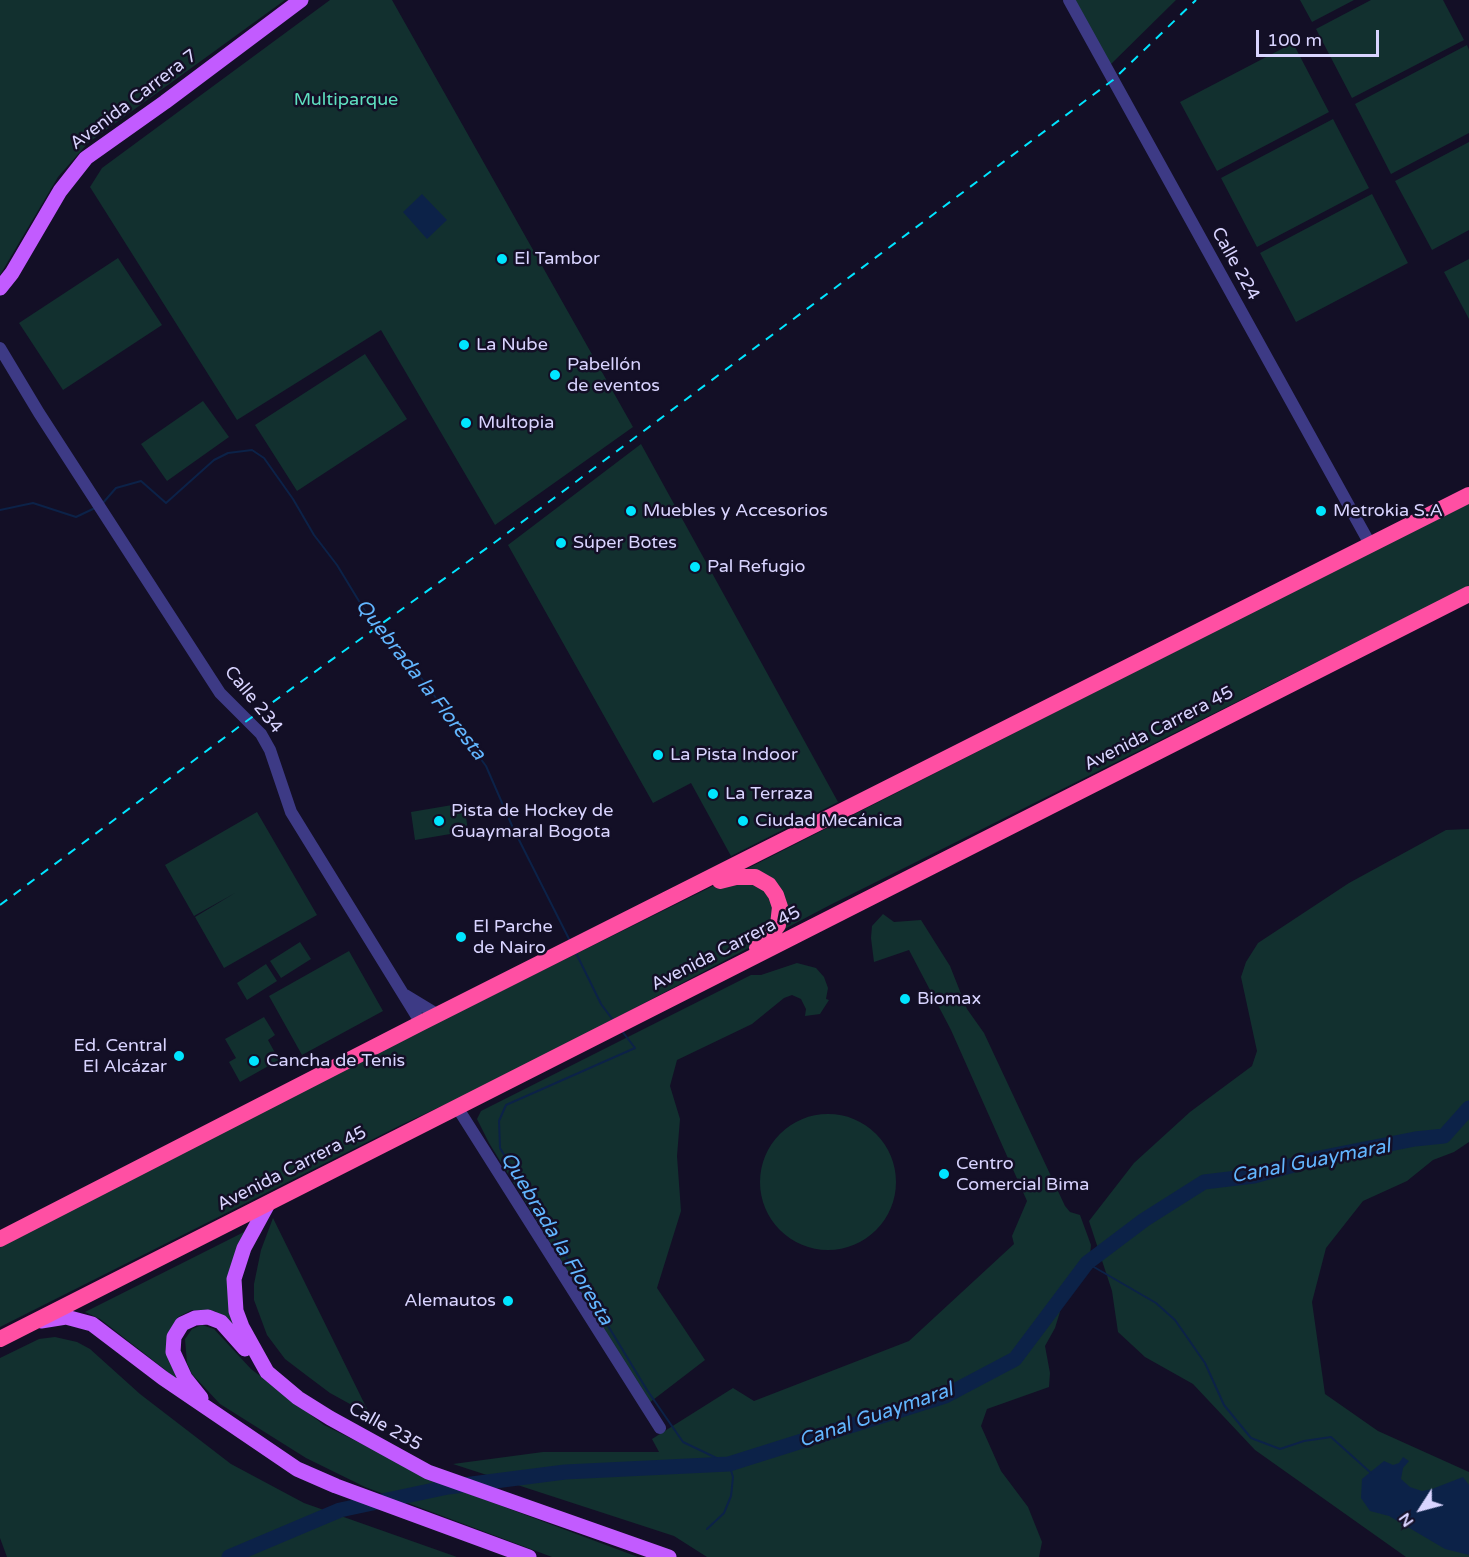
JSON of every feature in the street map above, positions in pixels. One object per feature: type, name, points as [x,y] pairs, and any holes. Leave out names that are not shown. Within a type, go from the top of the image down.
[{"type":"highway","points":[[0,1239],[421,1023],[1469,495]]},
{"type":"highway","name":"Avenida Carrera 45","points":[[0,1339],[1469,594]]},
{"type":"highway","points":[[667,901],[718,882],[747,876],[762,880],[776,895],[780,913],[775,931],[760,946],[700,983]]},
{"type":"main road","name":"Avenida Carrera 7","points":[[0,288],[17,264],[60,191],[86,158],[301,0]]},
{"type":"main road","name":"Calle 235","points":[[268,1204],[244,1248],[234,1279],[235,1303],[242,1327],[267,1372],[298,1398],[367,1440],[447,1480],[669,1557]]},
{"type":"main road","points":[[25,1326],[56,1317],[84,1320],[217,1416],[297,1469],[336,1486],[529,1557]]},
{"type":"main road","points":[[217,1416],[184,1378],[178,1366],[173,1352],[174,1337],[182,1324],[201,1317],[221,1322],[267,1372]]},
{"type":"street","name":"Calle 224","points":[[1069,0],[1370,544]]},
{"type":"street","name":"Calle 234","points":[[0,348],[39,413],[220,693],[261,734],[270,750],[291,812],[421,1023]]},
{"type":"street","points":[[404,994],[438,1015]]},
{"type":"street","points":[[457,1107],[660,1428]]},
{"type":"green space","points":[[0,0],[285,0],[88,143],[58,177],[0,275]]},
{"type":"green space","name":"Multiparque","points":[[330,0],[392,0],[633,427],[495,525],[381,330],[237,420],[90,187],[102,168]]},
{"type":"green space","points":[[1072,0],[1176,0],[1108,67]]},
{"type":"green space","points":[[1300,0],[1354,0],[1312,22]]},
{"type":"green space","points":[[1371,0],[1443,0],[1464,40],[1352,98],[1316,29]]},
{"type":"green space","points":[[1293,43],[1329,112],[1217,171],[1180,102]]},
{"type":"green space","points":[[1467,45],[1469,50],[1469,133],[1391,174],[1355,104]]},
{"type":"green space","points":[[1333,119],[1369,188],[1257,247],[1221,178]]},
{"type":"green space","points":[[1469,142],[1469,230],[1432,250],[1395,181]]},
{"type":"green space","points":[[1372,194],[1408,263],[1296,322],[1260,253]]},
{"type":"green space","points":[[118,258],[162,325],[63,390],[19,323]]},
{"type":"green space","points":[[1469,259],[1469,319],[1444,272]]},
{"type":"green space","points":[[365,354],[407,419],[297,491],[255,425]]},
{"type":"green space","points":[[203,401],[229,437],[167,481],[141,444]]},
{"type":"green space","points":[[641,444],[838,802],[731,856],[691,783],[653,803],[508,545]]},
{"type":"green space","points":[[1469,502],[1469,586],[830,905],[506,1076],[401,1125],[0,1327],[0,1247],[404,1039],[715,885]]},
{"type":"green space","name":"Pista de Hockey de Guaymaral Bogota","points":[[464,803],[468,831],[415,840],[411,812]]},
{"type":"green space","points":[[257,812],[317,915],[224,968],[195,917],[235,893],[194,916],[165,865]]},
{"type":"green space","points":[[1469,829],[1469,1142],[1454,1152],[1433,1160],[1407,1181],[1363,1201],[1326,1248],[1312,1302],[1325,1394],[1378,1431],[1469,1472],[1469,1557],[1406,1557],[1255,1450],[1193,1384],[1145,1357],[1118,1332],[1112,1291],[1089,1221],[1134,1163],[1190,1112],[1252,1066],[1257,1051],[1241,977],[1246,962],[1258,943],[1349,883],[1446,830]]},
{"type":"green space","points":[[883,914],[894,922],[921,920],[950,966],[967,1009],[984,1033],[1065,1206],[1070,1212],[1080,1215],[1091,1245],[1089,1267],[1063,1302],[1055,1328],[1045,1346],[1050,1373],[1049,1387],[987,1409],[981,1426],[1001,1471],[1028,1507],[1042,1542],[1039,1557],[707,1557],[674,1536],[453,1464],[543,1452],[659,1452],[652,1439],[733,1388],[754,1401],[909,1341],[1014,1244],[1012,1236],[1027,1201],[951,1030],[909,950],[874,962],[872,926]]},
{"type":"green space","points":[[300,942],[311,959],[281,978],[270,961]]},
{"type":"green space","points":[[349,951],[383,1011],[302,1055],[269,996]]},
{"type":"green space","points":[[797,963],[816,968],[824,977],[828,988],[826,999],[829,1000],[820,1014],[805,1016],[806,1009],[801,999],[792,995],[784,998],[752,1024],[677,1060],[670,1086],[680,1119],[677,1156],[681,1211],[657,1288],[705,1360],[649,1403],[489,1143],[477,1119],[481,1111],[751,975],[761,975]]},
{"type":"green space","points":[[266,964],[277,981],[247,1000],[237,983]]},
{"type":"green space","points":[[264,1017],[275,1035],[268,1040],[279,1060],[240,1082],[229,1062],[236,1058],[225,1039]]},
{"type":"green space","points":[[828,1114],[854,1119],[866,1125],[876,1134],[885,1144],[891,1156],[896,1182],[891,1208],[885,1220],[876,1230],[866,1239],[854,1245],[828,1250],[802,1245],[790,1239],[780,1230],[771,1220],[765,1208],[760,1182],[765,1156],[771,1144],[780,1134],[790,1125],[802,1119]]},
{"type":"green space","points":[[273,1218],[370,1415],[330,1393],[285,1359],[267,1335],[254,1300],[254,1284],[261,1250]]},
{"type":"green space","points":[[248,1230],[240,1245],[237,1330],[215,1311],[192,1310],[178,1317],[169,1332],[168,1356],[177,1379],[100,1319],[85,1312]]},
{"type":"green space","points":[[202,1325],[214,1329],[251,1369],[324,1425],[440,1483],[638,1557],[552,1557],[365,1487],[306,1458],[220,1404],[192,1374],[187,1363],[185,1339],[192,1329]]},
{"type":"green space","points":[[55,1337],[77,1342],[90,1349],[140,1394],[231,1464],[304,1503],[457,1557],[7,1557],[0,1538],[0,1358],[39,1339]]},
{"type":"water","points":[[422,194],[447,220],[427,239],[403,212]]},
{"type":"water","points":[[1403,1457],[1409,1461],[1403,1468],[1401,1479],[1410,1487],[1422,1491],[1463,1477],[1469,1485],[1469,1555],[1445,1549],[1389,1516],[1370,1511],[1361,1498],[1362,1479],[1384,1461],[1393,1465],[1399,1463]]},
{"type":"waterway","name":"Quebrada la Floresta","points":[[102,504],[116,488],[141,481],[166,503],[214,460],[228,453],[252,450],[264,458],[293,499],[314,535],[337,565],[365,611],[397,645],[486,766],[513,828],[570,941]]},
{"type":"waterway","name":"Quebrada la Floresta","points":[[0,510],[33,503],[76,517],[95,508]]},
{"type":"waterway","name":"Quebrada la Floresta","points":[[575,951],[601,1004],[613,1020]]},
{"type":"waterway","name":"Quebrada la Floresta","points":[[622,1031],[635,1048],[506,1105],[499,1121],[500,1148],[647,1390],[683,1442],[729,1464],[733,1477],[731,1496],[724,1513],[707,1529]]},
{"type":"waterway","name":"Canal Guaymaral","points":[[229,1557],[340,1510],[448,1487],[565,1472],[729,1464],[945,1396],[1015,1359],[1087,1263],[1144,1220],[1204,1182],[1254,1176],[1319,1158],[1415,1139],[1444,1136],[1469,1108]]},
{"type":"waterway","points":[[1087,1263],[1156,1303],[1175,1320],[1205,1363],[1224,1405],[1251,1438],[1280,1449],[1304,1441],[1331,1437],[1371,1473]]},
{"type":"railway","points":[[0,905],[248,720],[498,540],[1113,80],[1196,0]]},
{"type":"place","name":"El Tambor","points":[[502,259]]},
{"type":"place","name":"La Nube","points":[[464,345]]},
{"type":"place","name":"Pabellón de eventos","points":[[555,375]]},
{"type":"place","name":"Multopia","points":[[466,423]]},
{"type":"place","name":"Muebles y Accesorios","points":[[631,511]]},
{"type":"place","name":"Metrokia S.A","points":[[1321,511]]},
{"type":"place","name":"Súper Botes","points":[[561,543]]},
{"type":"place","name":"Pal Refugio","points":[[695,567]]},
{"type":"place","name":"La Pista Indoor","points":[[658,755]]},
{"type":"place","name":"La Terraza","points":[[713,794]]},
{"type":"place","name":"Pista de Hockey de Guaymaral Bogota","points":[[439,821]]},
{"type":"place","name":"Ciudad Mecánica","points":[[743,821]]},
{"type":"place","name":"El Parche de Nairo","points":[[461,937]]},
{"type":"place","name":"Biomax","points":[[905,999]]},
{"type":"place","name":"Ed. Central El Alcázar","points":[[179,1056]]},
{"type":"place","name":"Cancha de Tenis","points":[[254,1061]]},
{"type":"place","name":"Centro Comercial Bima","points":[[944,1174]]},
{"type":"place","name":"Alemautos","points":[[508,1301]]}]
